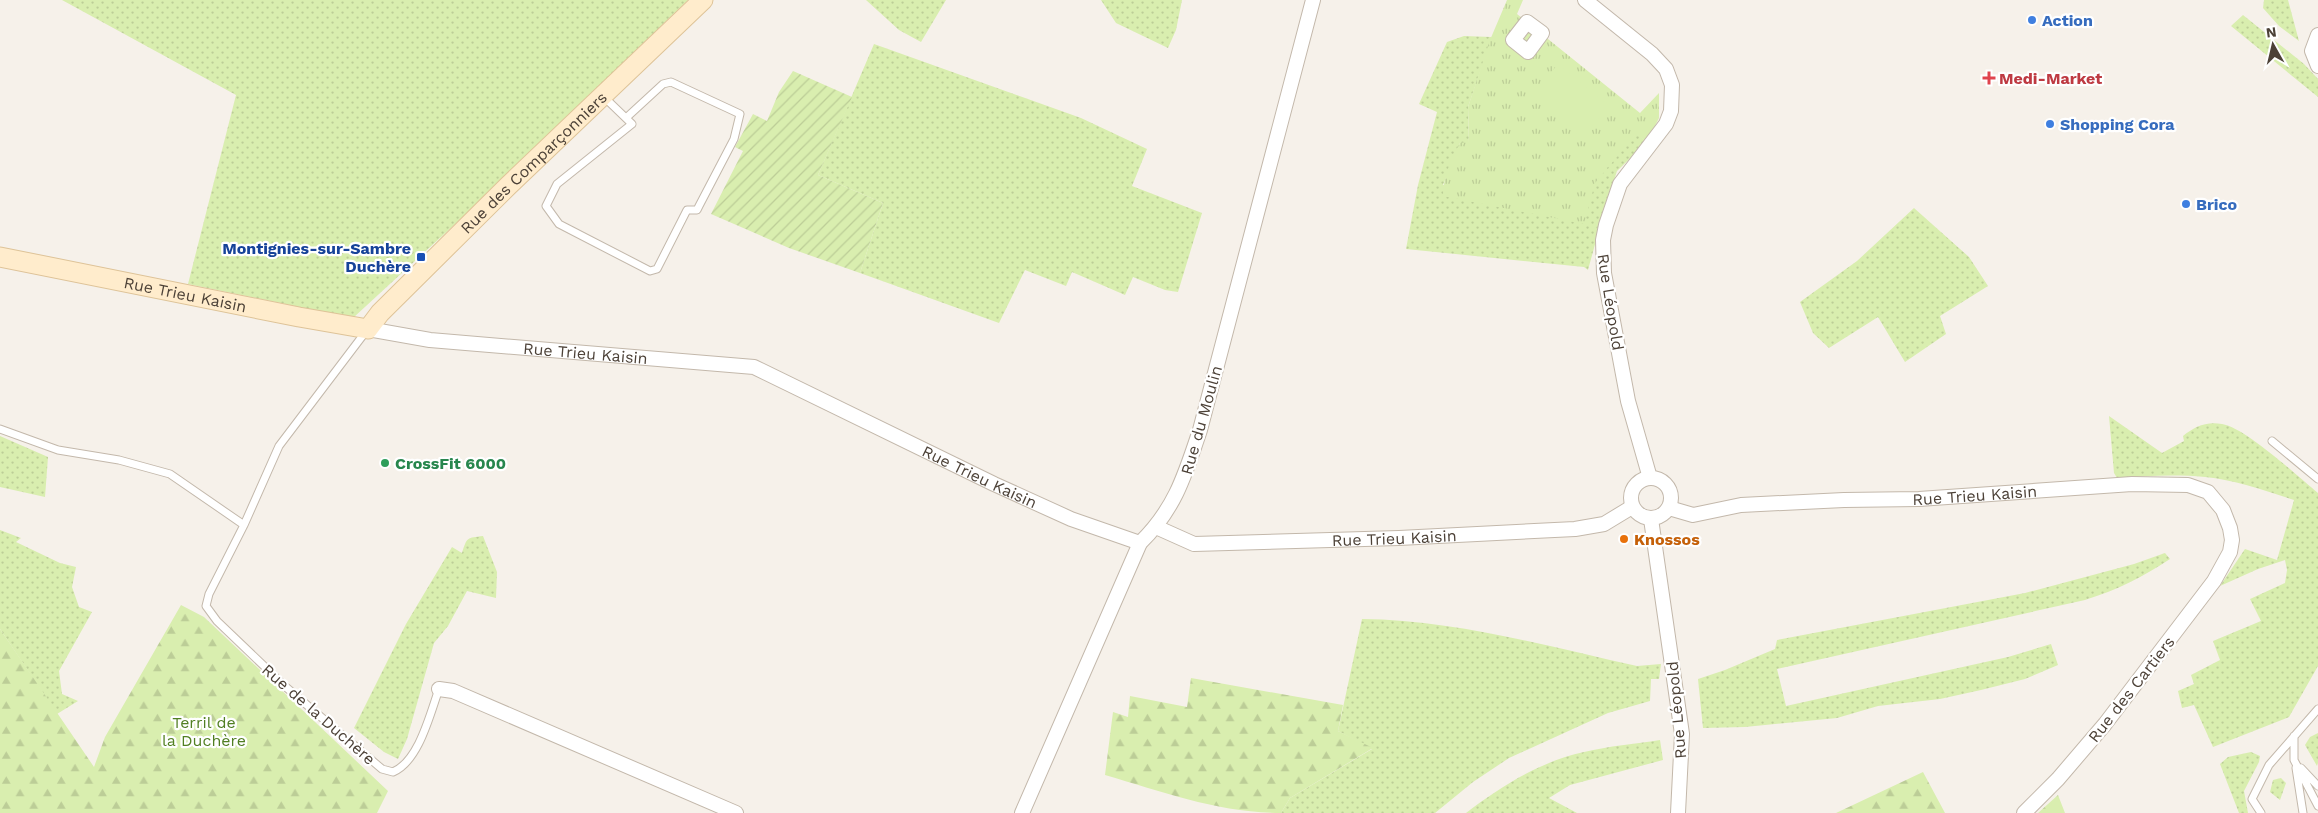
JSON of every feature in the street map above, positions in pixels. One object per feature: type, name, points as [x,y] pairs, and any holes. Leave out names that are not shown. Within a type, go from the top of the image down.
[{"type":"street","name":"Rue des Comparçonniers","points":[[368,329],[380,313],[413,280],[703,0]]},
{"type":"street","name":"Rue du Moulin","points":[[1022,813],[1140,543],[1156,527],[1181,488],[1200,430],[1313,0]]},
{"type":"street","name":"Rue Léopold","points":[[1585,0],[1652,54],[1666,68],[1672,85],[1670,111],[1666,124],[1620,184],[1603,240],[1604,273],[1628,401],[1650,478]]},
{"type":"street","points":[[2318,35],[2312,51],[2318,66]]},
{"type":"street","name":"Rue Trieu Kaisin","points":[[0,257],[299,317],[430,340],[754,367],[1070,519],[1140,543]]},
{"type":"street","points":[[1650,478],[1661,481],[1666,485],[1671,496],[1669,508],[1661,516],[1651,519],[1640,516],[1632,507],[1631,496],[1639,482],[1650,478]]},
{"type":"street","name":"Rue Trieu Kaisin","points":[[1669,508],[1693,516],[1741,505],[1785,502],[1919,500],[2057,488],[2132,484],[2182,484],[2208,492],[2223,510],[2231,534],[2231,547],[2228,557]]},
{"type":"street","name":"Rue Trieu Kaisin","points":[[1156,527],[1194,544],[1399,538],[1575,529],[1604,524],[1632,507]]},
{"type":"street","name":"Rue Léopold","points":[[1651,519],[1682,734],[1678,813]]},
{"type":"street","name":"Rue des Cartiers","points":[[2024,813],[2058,779],[2105,724],[2214,580],[2228,557]]},
{"type":"street","name":"Rue de la Duchère","points":[[439,689],[460,694],[736,813]]},
{"type":"lane","points":[[603,95],[626,118],[632,124],[557,184],[546,206],[559,224],[650,271],[657,269],[687,210],[696,210],[699,206],[734,139],[740,114],[671,82],[663,84],[626,118]]},
{"type":"lane","name":"Rue de la Duchère","points":[[368,329],[279,446],[244,525],[209,594],[206,606],[217,621],[288,688],[382,769],[393,772],[407,763],[419,742],[439,689]]},
{"type":"lane","points":[[0,429],[58,450],[119,460],[170,474],[244,525]]},
{"type":"lane","points":[[2272,441],[2318,479]]},
{"type":"lane","points":[[2261,813],[2252,799],[2269,766],[2318,709]]},
{"type":"lane","points":[[2294,736],[2294,760],[2303,813]]},
{"type":"lane","points":[[2294,760],[2318,786]]},
{"type":"lane","points":[[2294,760],[2318,806]]},
{"type":"green space","points":[[62,0],[688,0],[466,214],[353,318],[188,284],[236,95]]},
{"type":"green space","points":[[866,0],[946,0],[921,42],[899,30]]},
{"type":"green space","points":[[1101,0],[1182,0],[1176,30],[1168,48],[1116,23]]},
{"type":"green space","points":[[1507,0],[1523,0],[1517,14],[1640,113],[1659,93],[1659,118],[1647,142],[1636,134],[1595,183],[1584,224],[1443,196],[1448,169],[1460,143],[1469,142],[1468,107],[1490,40]]},
{"type":"green space","points":[[2264,0],[2288,0],[2299,41],[2279,26],[2263,8]]},
{"type":"green space","points":[[2243,15],[2304,64],[2318,79],[2318,97],[2231,26]]},
{"type":"green space","points":[[1464,36],[1492,37],[1468,107],[1469,143],[1460,143],[1443,185],[1594,183],[1636,133],[1647,142],[1617,171],[1588,270],[1584,267],[1406,249],[1418,185],[1437,112],[1419,104],[1447,42]]},
{"type":"green space","points":[[874,44],[1081,118],[1147,149],[1132,186],[1202,213],[1178,292],[1165,290],[1133,277],[1125,295],[1072,272],[1066,286],[1025,270],[999,323],[860,273],[883,203],[818,175]]},
{"type":"green space","points":[[1558,64],[1609,106],[1582,138],[1531,96]]},
{"type":"green space","points":[[793,71],[852,97],[818,175],[883,203],[860,273],[789,248],[711,214],[743,151],[735,147],[753,114],[767,121],[779,92]]},
{"type":"green space","points":[[1914,208],[1969,257],[1988,286],[1940,316],[1946,334],[1905,362],[1878,317],[1829,348],[1813,333],[1800,302],[1857,261]]},
{"type":"green space","points":[[2109,416],[2162,453],[2184,441],[2183,436],[2201,426],[2216,423],[2232,427],[2257,443],[2318,493],[2318,666],[2289,717],[2213,747],[2194,705],[2182,708],[2178,691],[2194,684],[2191,675],[2220,660],[2213,641],[2261,621],[2250,599],[2285,583],[2287,570],[2285,560],[2258,569],[2220,586],[2245,549],[2277,560],[2294,500],[2216,478],[2172,475],[2117,478],[2114,473]]},
{"type":"green space","points":[[0,436],[48,457],[45,497],[0,487]]},
{"type":"green space","points":[[0,530],[21,538],[16,542],[60,563],[76,567],[72,587],[79,607],[92,612],[59,671],[62,694],[78,701],[57,714],[0,629]]},
{"type":"green space","points":[[483,536],[497,572],[496,598],[467,591],[448,626],[434,643],[407,739],[398,759],[384,752],[354,728],[406,624],[452,547],[462,553],[468,539]]},
{"type":"green space","points":[[2165,553],[2170,559],[2150,572],[2119,587],[2085,600],[1777,669],[1786,706],[2008,657],[2051,644],[2058,665],[2025,679],[1940,699],[1878,706],[1837,718],[1745,727],[1703,728],[1698,679],[1775,649],[1777,640],[2025,593],[2134,564]]},
{"type":"green space","name":"Terril de la Duchère","points":[[181,605],[204,617],[388,791],[377,813],[0,813],[0,629],[94,767],[105,737]]},
{"type":"green space","points":[[1362,619],[1397,620],[1466,629],[1501,635],[1637,666],[1661,664],[1659,679],[1651,679],[1650,701],[1608,713],[1509,758],[1473,782],[1435,813],[1281,813],[1290,798],[1372,749],[1338,731]]},
{"type":"green space","points":[[1191,678],[1343,705],[1338,731],[1373,748],[1290,798],[1281,813],[1258,812],[1214,805],[1105,775],[1113,712],[1128,717],[1130,696],[1187,707]]},
{"type":"green space","points":[[2318,733],[2317,766],[2305,745],[2310,737]]},
{"type":"green space","points":[[1660,740],[1663,760],[1570,785],[1549,798],[1577,813],[1466,813],[1522,776],[1552,762],[1593,750]]},
{"type":"green space","points":[[2251,752],[2260,756],[2259,762],[2244,791],[2248,813],[2239,813],[2220,764],[2228,757]]},
{"type":"green space","points":[[1923,772],[1945,813],[1836,813]]},
{"type":"green space","points":[[2281,778],[2286,783],[2280,800],[2270,792],[2273,780]]},
{"type":"green space","points":[[2058,795],[2065,813],[2038,813]]},
{"type":"place","name":"Action","points":[[2032,20]]},
{"type":"place","name":"Medi-Market","points":[[1989,78]]},
{"type":"place","name":"Shopping Cora","points":[[2050,124]]},
{"type":"place","name":"Brico","points":[[2186,204]]},
{"type":"place","name":"Montignies-sur-Sambre Duchère","points":[[421,257]]},
{"type":"place","name":"CrossFit 6000","points":[[385,463]]},
{"type":"place","name":"Knossos","points":[[1624,539]]}]
